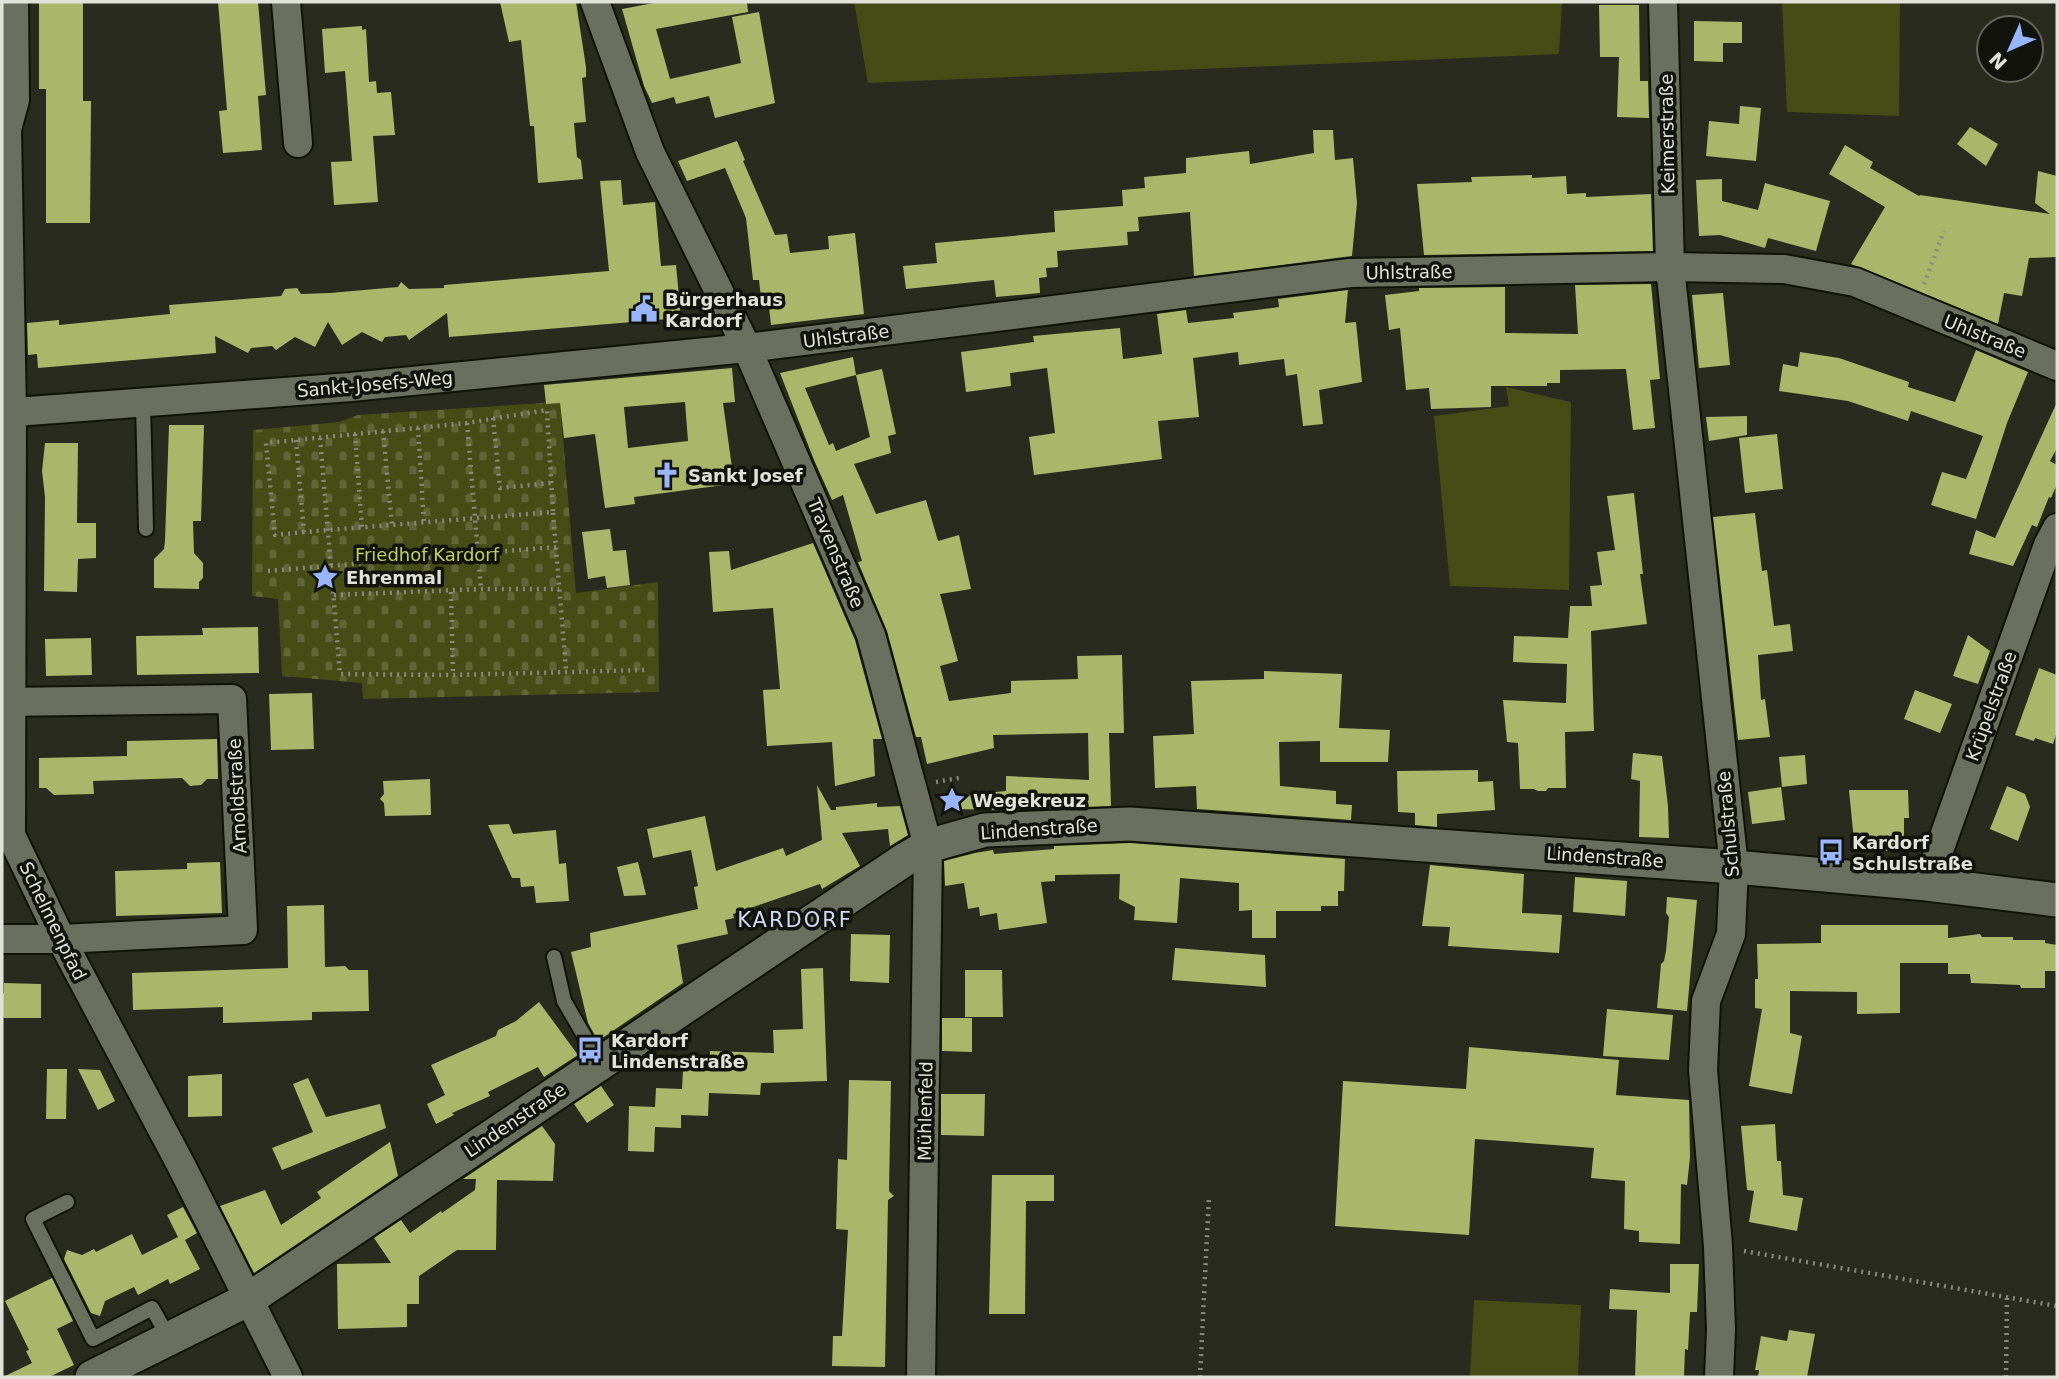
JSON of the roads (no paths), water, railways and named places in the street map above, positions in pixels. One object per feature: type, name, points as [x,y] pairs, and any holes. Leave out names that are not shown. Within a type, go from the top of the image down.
[{"type":"street","name":"Schelmenpfad","points":[[14,2],[15,100],[5,129],[7,702],[11,835],[61,939],[181,1165],[288,1377]]},
{"type":"street","points":[[286,2],[298,143]]},
{"type":"street","name":"Travenstraße","points":[[595,2],[650,152],[747,348],[871,635],[928,846]]},
{"type":"street","name":"Keimerstraße","points":[[1663,2],[1670,267]]},
{"type":"street","name":"Uhlstraße","points":[[747,348],[1350,272],[1670,267],[1784,269],[1855,282],[2057,366]]},
{"type":"street","name":"Schulstraße","points":[[1670,267],[1734,867],[1731,934],[1706,1001],[1703,1070],[1718,1246],[1721,1329],[1719,1377]]},
{"type":"street","name":"Sankt-Josefs-Weg","points":[[7,414],[364,386],[747,348]]},
{"type":"street","name":"Krüpelstraße","points":[[1927,884],[2048,545],[2057,528]]},
{"type":"street","name":"Arnoldstraße","points":[[7,702],[232,699],[243,930],[61,939]]},
{"type":"street","name":"Lindenstraße","points":[[111,1373],[249,1299],[928,846],[985,830],[1130,824],[1734,867],[1927,884],[2057,900]]},
{"type":"street","name":"Mühlenfeld","points":[[921,1377],[928,846]]},
{"type":"street","points":[[2,939],[61,939]]},
{"type":"lane","points":[[143,403],[146,529]]},
{"type":"lane","points":[[554,957],[564,1001],[600,1063]]},
{"type":"lane","points":[[67,1202],[33,1219],[93,1339],[152,1308],[170,1340]]},
{"type":"place","name":"Bürgerhaus Kardorf","points":[[644,309]]},
{"type":"place","name":"Sankt Josef","points":[[667,475]]},
{"type":"place","name":"Ehrenmal","points":[[325,577]]},
{"type":"place","name":"Wegekreuz","points":[[952,800]]},
{"type":"place","name":"Kardorf Schulstraße","points":[[1831,852]]},
{"type":"place","name":"Kardorf Lindenstraße","points":[[590,1050]]},
{"type":"district","name":"KARDORF","points":[[795,920]]},
{"type":"park label","name":"Friedhof Kardorf","points":[[427,554]]}]
